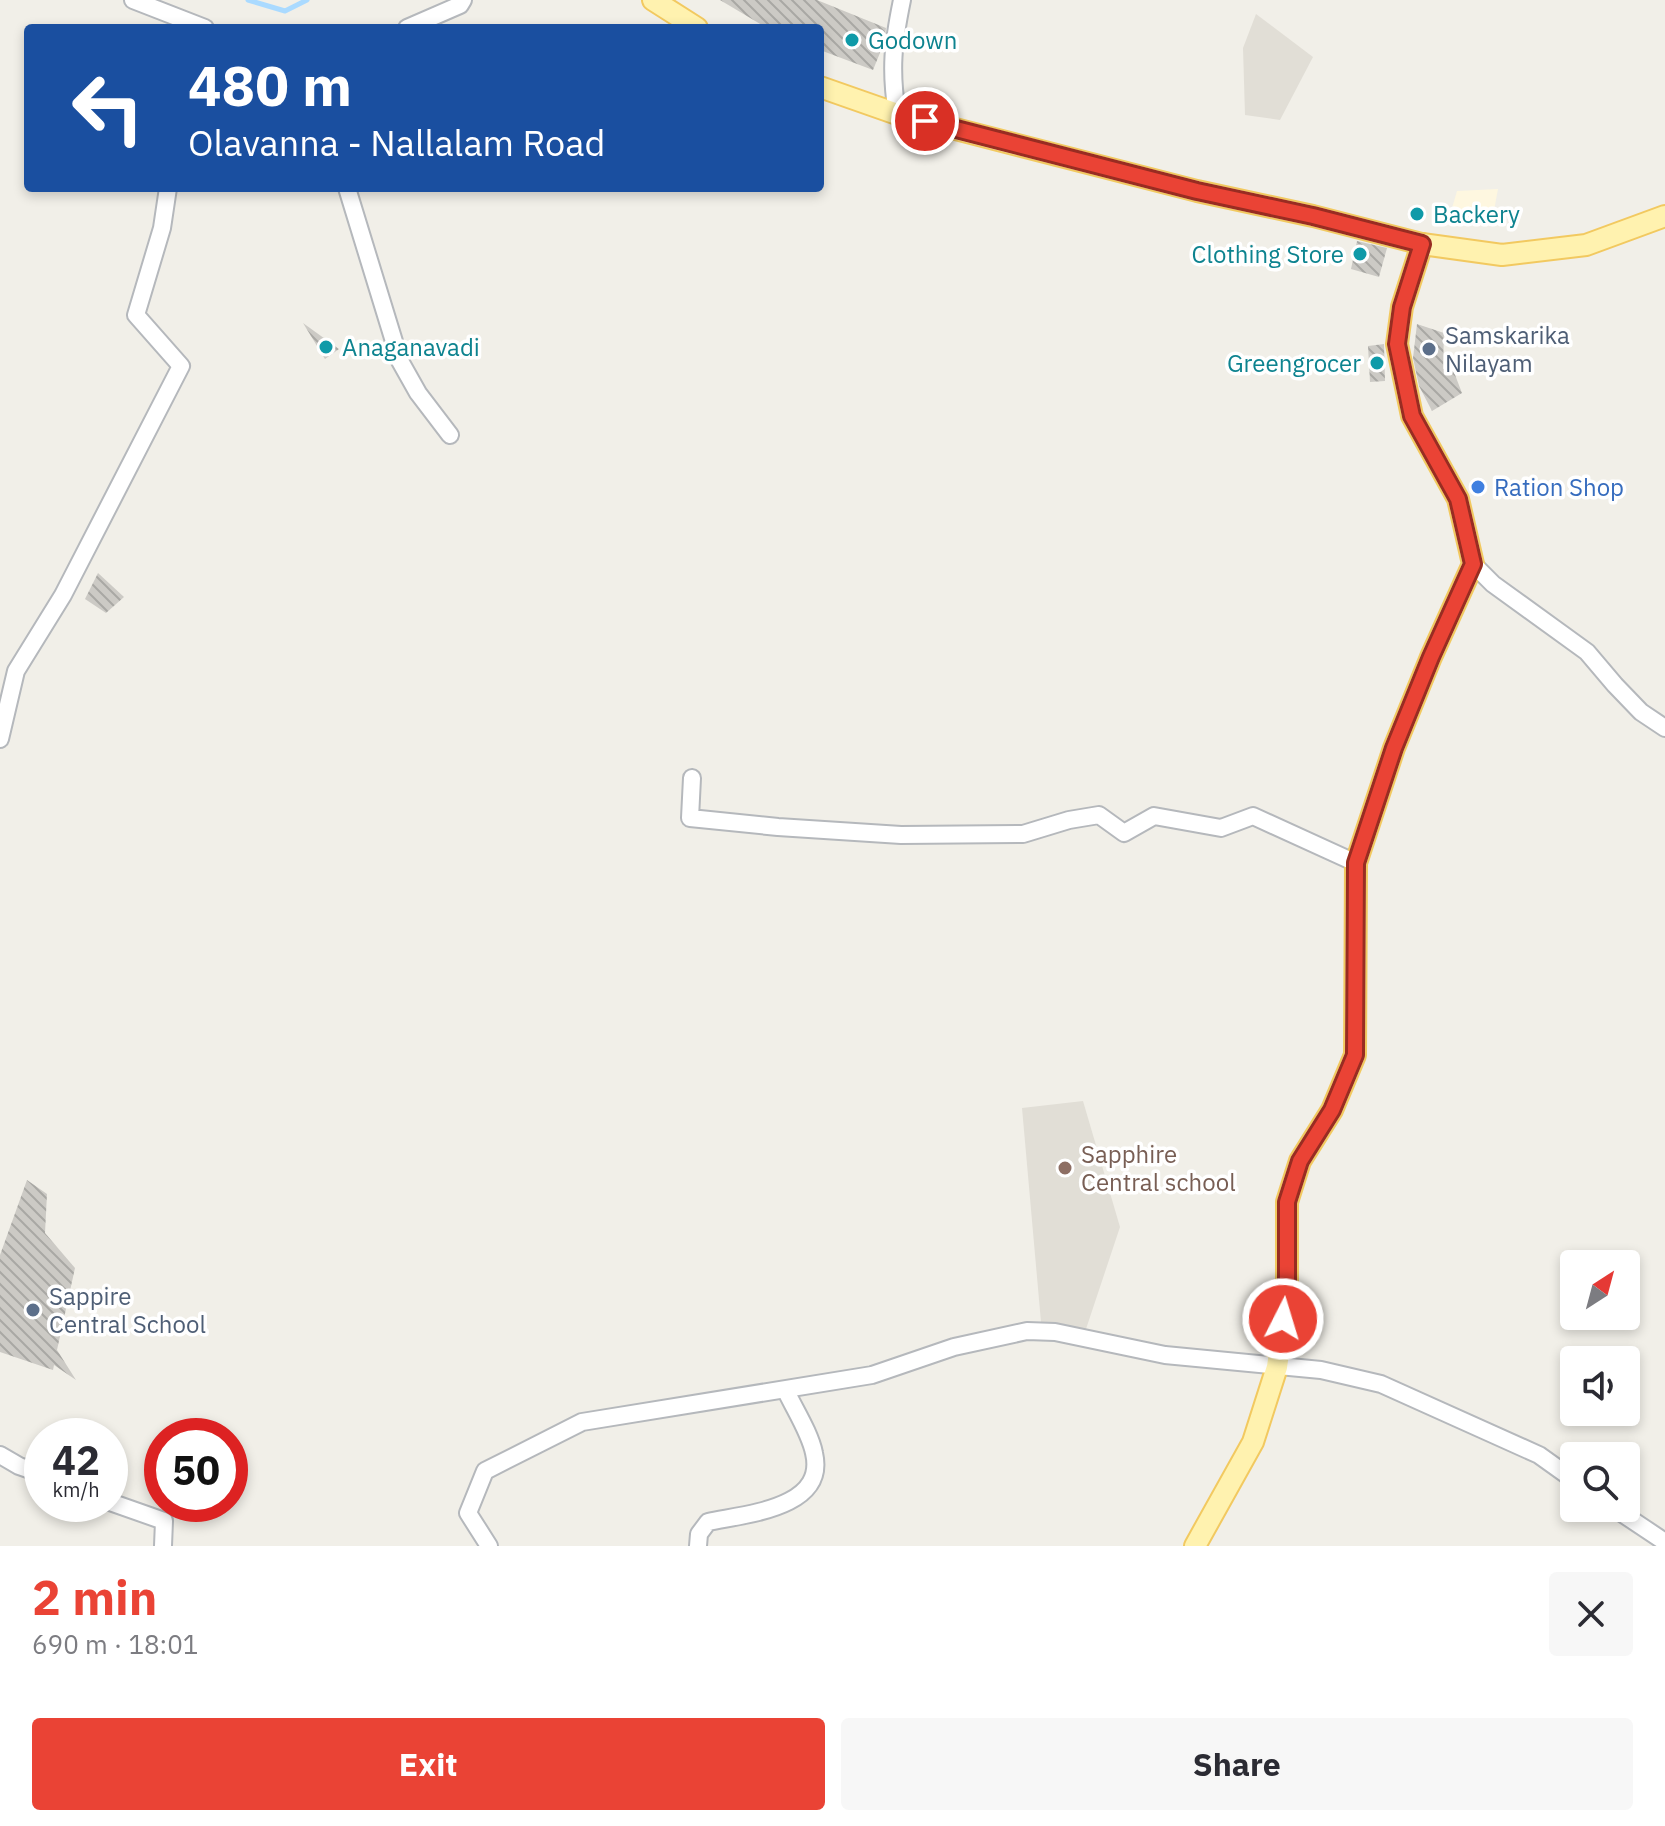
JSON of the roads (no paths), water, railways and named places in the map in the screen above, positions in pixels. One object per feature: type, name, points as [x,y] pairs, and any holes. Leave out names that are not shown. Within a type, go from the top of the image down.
[{"type":"main road","points":[[653,0],[691,24]]},
{"type":"main road","points":[[824,88],[897,114],[1197,191],[1422,244],[1502,255],[1586,245],[1665,216]]},
{"type":"main road","points":[[1195,1546],[1253,1442],[1277,1367],[1287,1296],[1287,1202],[1300,1161],[1332,1110],[1355,1055],[1356,863],[1394,748],[1473,564],[1458,499],[1412,416],[1397,344],[1402,307],[1422,244]]},
{"type":"street","points":[[133,0],[195,24]]},
{"type":"street","points":[[416,24],[460,5],[463,0]]},
{"type":"street","points":[[897,114],[891,76],[902,0]]},
{"type":"street","points":[[0,739],[16,671],[63,595],[181,366],[136,315],[162,228],[167,192]]},
{"type":"street","points":[[348,192],[400,361],[418,393],[450,435]]},
{"type":"street","points":[[1473,564],[1493,584],[1587,652],[1641,712],[1665,728]]},
{"type":"street","points":[[692,778],[690,818],[778,827],[917,835],[1023,834],[1069,820],[1099,815],[1124,833],[1154,816],[1221,828],[1253,816],[1356,863]]},
{"type":"street","points":[[489,1546],[468,1513],[485,1471],[582,1422],[872,1375],[954,1347],[1027,1331],[1055,1332],[1165,1355],[1321,1370],[1381,1384],[1539,1455],[1560,1470]]},
{"type":"street","points":[[698,1546],[699,1534],[708,1522],[783,1506],[808,1488],[815,1472],[814,1453],[786,1391]]},
{"type":"street","points":[[0,1455],[24,1468]]},
{"type":"street","points":[[128,1508],[164,1521],[163,1546]]},
{"type":"street","points":[[1635,1522],[1665,1542]]},
{"type":"waterway","points":[[248,0],[285,11],[307,0]]},
{"type":"place","name":"Godown","points":[[852,40]]},
{"type":"place","name":"Backery","points":[[1417,214]]},
{"type":"place","name":"Clothing Store","points":[[1360,254]]},
{"type":"place","name":"Anaganavadi","points":[[326,347]]},
{"type":"place","name":"Samskarika Nilayam","points":[[1429,349]]},
{"type":"place","name":"Greengrocer","points":[[1377,363]]},
{"type":"place","name":"Ration Shop","points":[[1478,487]]},
{"type":"place","name":"Sapphire Central school","points":[[1065,1168]]},
{"type":"place","name":"Sappire Central School","points":[[33,1310]]}]
